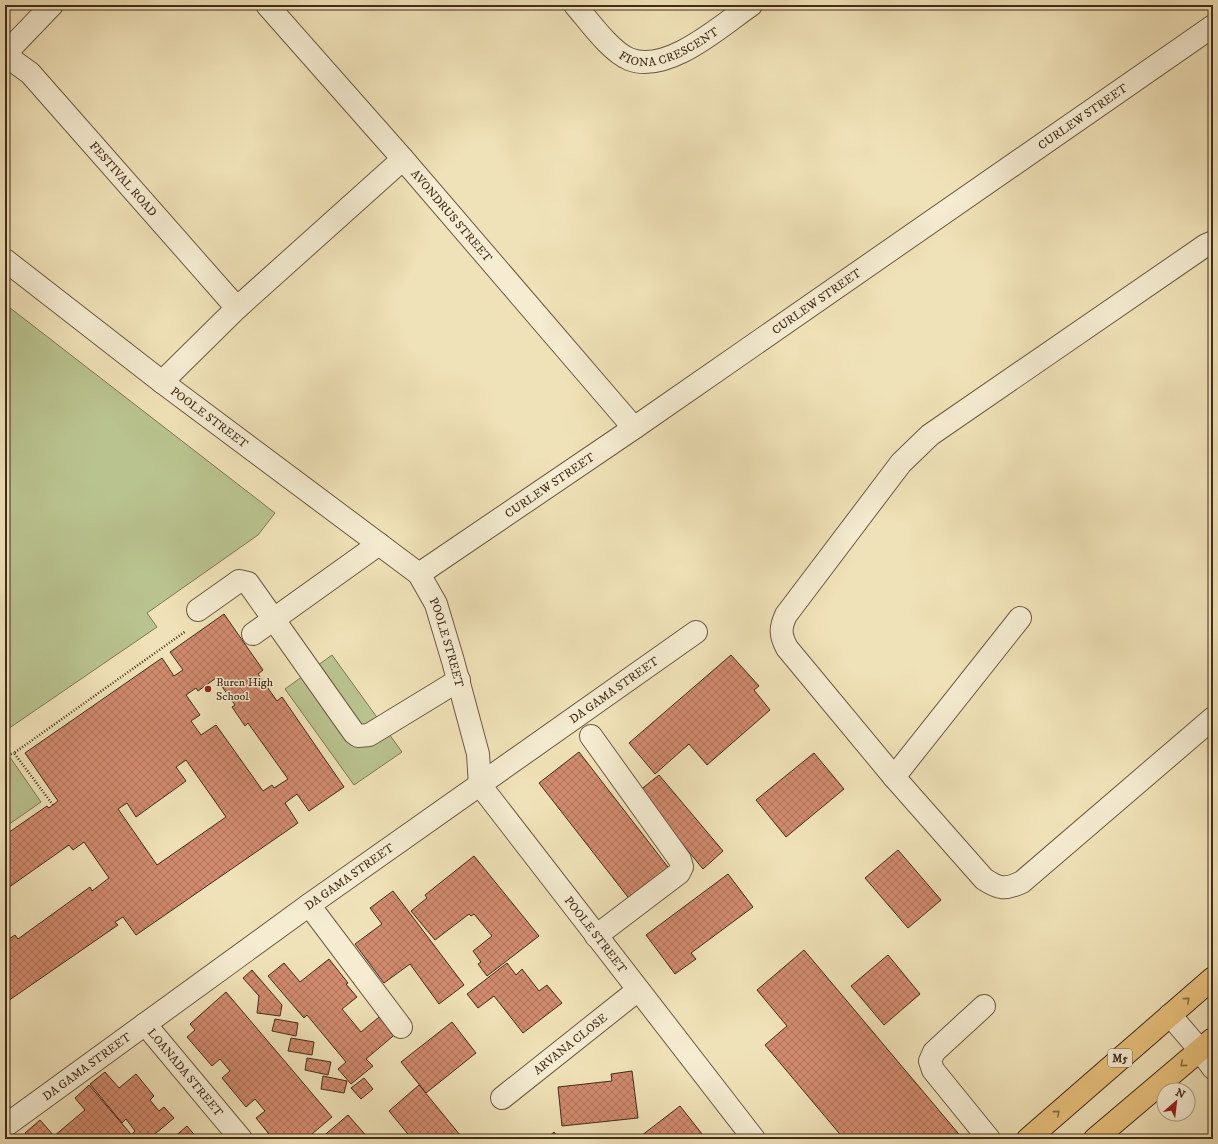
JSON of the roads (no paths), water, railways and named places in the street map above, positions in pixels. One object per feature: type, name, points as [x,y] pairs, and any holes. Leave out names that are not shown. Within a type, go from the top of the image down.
[{"type":"main road","name":"M5","points":[[1028,1139],[1213,978]]},
{"type":"main road","points":[[1095,1139],[1207,1044]]},
{"type":"street","points":[[5,54],[52,5]]},
{"type":"street","name":"AVONDRUS STREET","points":[[267,5],[404,159],[634,428]]},
{"type":"street","name":"FIONA CRESCENT","points":[[575,5],[612,47],[629,59],[650,63],[666,59],[694,45],[751,5]]},
{"type":"street","name":"CURLEW STREET","points":[[419,574],[634,428],[1213,26]]},
{"type":"street","name":"FESTIVAL ROAD","points":[[5,54],[30,73],[237,308]]},
{"type":"street","points":[[162,382],[237,308],[404,159]]},
{"type":"street","points":[[1213,242],[1206,245],[930,435],[901,463],[786,615],[781,626],[781,637],[787,648],[894,777],[984,879],[996,887],[1010,888],[1022,882],[1213,718]]},
{"type":"street","name":"POOLE STREET","points":[[5,260],[162,382],[419,574],[436,604],[459,680],[478,754],[480,785],[754,1139]]},
{"type":"street","points":[[253,634],[378,544]]},
{"type":"street","points":[[198,610],[239,581],[248,583],[350,728],[358,736],[369,735],[459,680]]},
{"type":"street","points":[[894,777],[1020,618]]},
{"type":"street","name":"DA GAMA STREET","points":[[5,1126],[309,905],[696,632]]},
{"type":"street","points":[[591,736],[680,860],[682,867],[679,873],[596,936]]},
{"type":"street","points":[[309,905],[401,1027]]},
{"type":"street","name":"ARVANA CLOSE","points":[[502,1098],[638,990]]},
{"type":"street","points":[[984,1006],[934,1052],[930,1061],[933,1070],[989,1139]]},
{"type":"street","points":[[1170,1015],[1207,1044],[1213,1068]]},
{"type":"street","name":"LOANADA STREET","points":[[145,1024],[241,1139]]},
{"type":"place","name":"Buren High School","points":[[208,689]]}]
